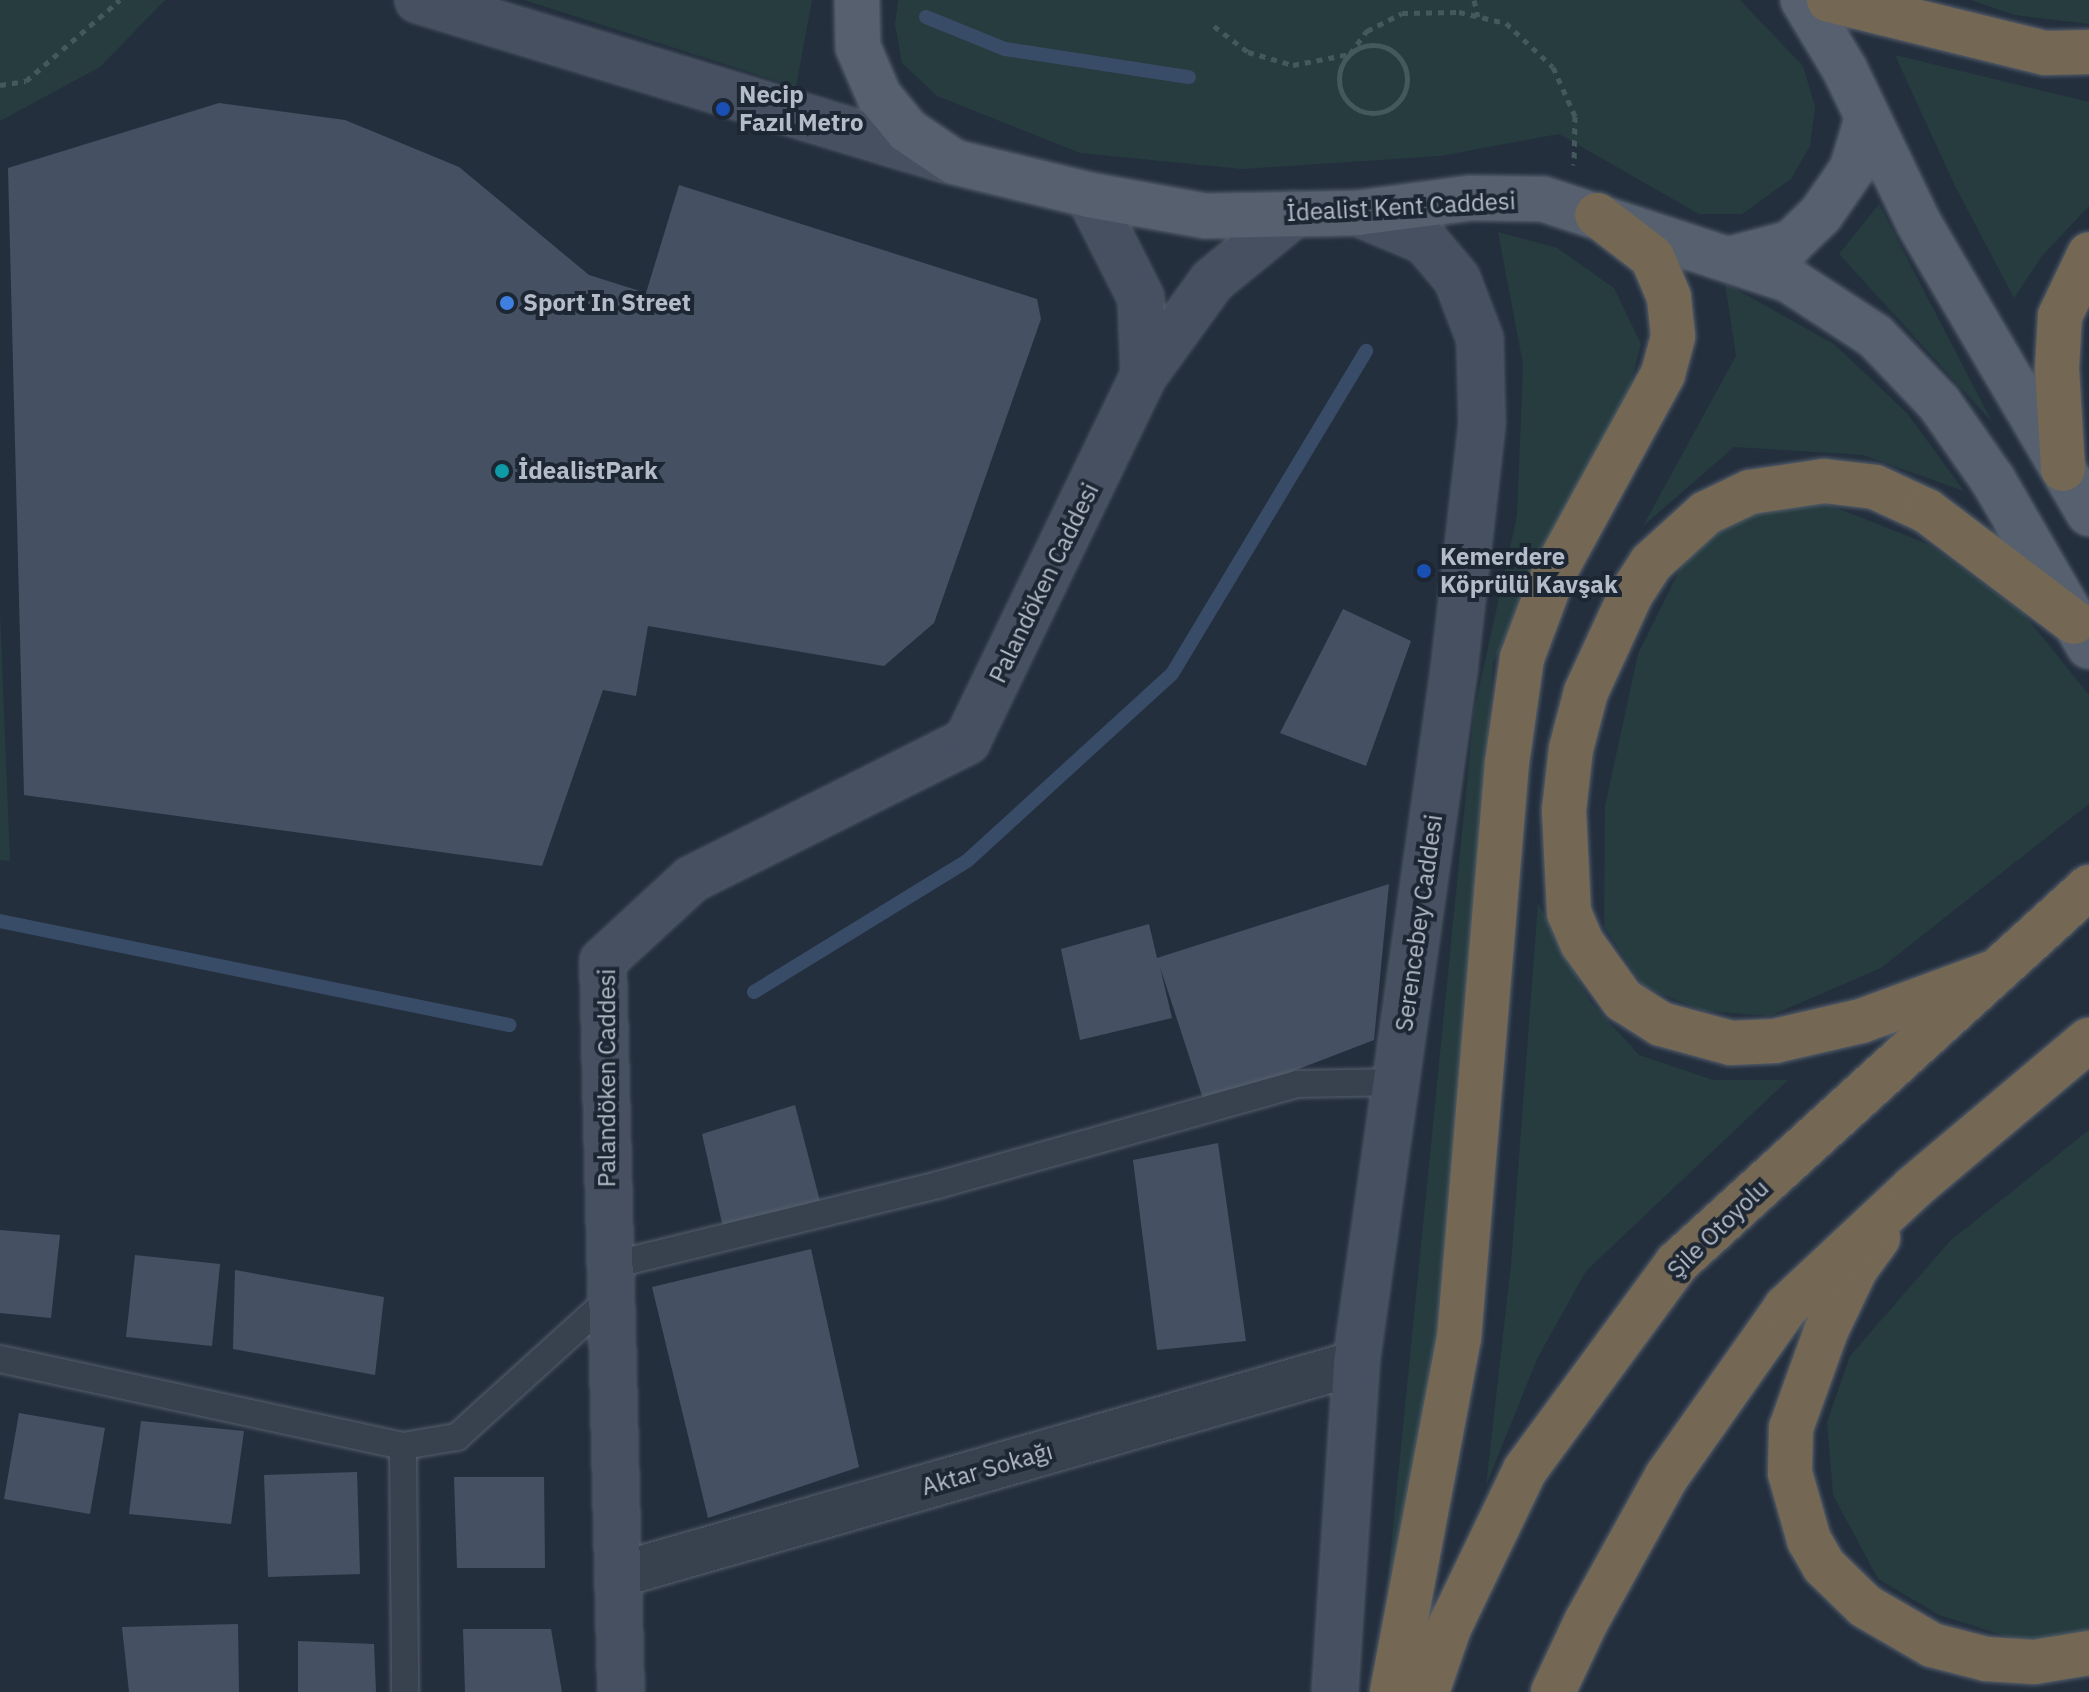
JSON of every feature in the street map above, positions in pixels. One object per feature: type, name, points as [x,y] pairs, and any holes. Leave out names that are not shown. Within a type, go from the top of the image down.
[{"type":"highway","points":[[1829,0],[2045,53],[2089,52]]},
{"type":"highway","points":[[1392,1692],[1459,1339],[1507,763],[1522,658],[1553,575],[1663,374],[1673,336],[1669,297],[1652,257],[1583,211]]},
{"type":"highway","points":[[2063,469],[2057,368],[2060,316],[2089,255]]},
{"type":"highway","points":[[1997,971],[1861,1021],[1775,1041],[1731,1043],[1661,1024],[1615,990],[1582,943],[1569,913],[1564,810],[1571,749],[1586,692],[1631,594],[1651,563],[1706,513],[1750,492],[1824,481],[1875,487],[1927,511],[2081,634]]},
{"type":"highway","name":"Şile Otoyolu","points":[[1427,1692],[1449,1628],[1525,1470],[1677,1263],[2089,887]]},
{"type":"highway","points":[[1553,1692],[1667,1476],[1743,1362],[1833,1259],[2089,1040]]},
{"type":"highway","points":[[1913,1188],[1855,1270],[1804,1380],[1791,1428],[1790,1473],[1809,1540],[1824,1566],[1865,1606],[1932,1645],[1986,1659],[2034,1662],[2089,1653]]},
{"type":"main road","name":"İdealist Kent Caddesi","points":[[857,0],[858,47],[879,96],[908,131],[954,162],[1089,195],[1206,216],[1358,213],[1471,198],[1543,199],[1734,258],[1789,280],[1837,308],[1912,372],[1964,433],[2081,634]]},
{"type":"main road","points":[[1803,0],[1845,70],[1867,119],[2000,368],[2089,514]]},
{"type":"main road","points":[[1734,258],[1791,243],[1821,214],[1852,169],[1867,119]]},
{"type":"street","name":"İdealist Kent Caddesi","points":[[418,0],[954,162]]},
{"type":"street","points":[[1089,195],[1141,298],[1144,375]]},
{"type":"street","name":"Serencebey Caddesi","points":[[1329,1690],[1356,1363],[1482,423],[1480,339],[1457,279],[1425,241],[1358,213]]},
{"type":"street","name":"Palandöken Caddesi","points":[[621,1692],[608,1283],[603,961],[692,879],[967,741],[1144,375],[1212,281],[1294,214]]},
{"type":"street","name":"Aktar Sokağı","points":[[618,1575],[1356,1363]]},
{"type":"lane","points":[[0,1359],[403,1446],[457,1437],[608,1283],[938,1185],[1287,1087],[1333,1080],[1396,1082]]},
{"type":"lane","points":[[403,1446],[405,1692]]},
{"type":"path","points":[[0,85],[26,81],[120,0]]},
{"type":"path","points":[[1474,0],[1478,17]]},
{"type":"path","points":[[1214,26],[1248,52],[1293,65],[1350,54],[1370,45],[1391,50],[1407,78],[1401,100],[1383,112],[1360,111],[1350,105],[1339,85],[1350,54],[1367,31],[1402,13],[1478,17],[1506,23],[1553,67],[1575,116],[1583,211]]},
{"type":"green space","points":[[0,0],[165,0],[100,67],[0,121]]},
{"type":"green space","points":[[524,0],[812,0],[796,87]]},
{"type":"green space","points":[[898,0],[1740,0],[1803,66],[1815,107],[1810,146],[1791,179],[1742,214],[1699,214],[1559,134],[1440,156],[1242,169],[1080,153],[937,96],[902,63],[895,24]]},
{"type":"green space","points":[[1971,0],[2089,0],[2089,24],[2014,15]]},
{"type":"green space","points":[[1895,55],[2089,102],[2089,206],[2042,256],[2014,298],[1955,186]]},
{"type":"green space","points":[[1879,204],[1992,422],[1839,254]]},
{"type":"green space","points":[[1498,232],[1557,248],[1614,288],[1641,344],[1622,417],[1561,524],[1493,663],[1453,1286],[1386,1598],[1474,711],[1517,516],[1523,364]]},
{"type":"green space","points":[[1725,283],[1834,344],[1907,413],[1964,491],[1863,455],[1734,447],[1643,526],[1736,356]]},
{"type":"green space","points":[[1817,500],[1930,545],[2024,614],[2089,695],[2089,804],[1881,968],[1770,1016],[1704,1011],[1644,987],[1604,927],[1605,806],[1638,654],[1685,559],[1754,504]]},
{"type":"green space","points":[[0,612],[10,861],[0,860]]},
{"type":"green space","points":[[1538,903],[1590,1001],[1639,1055],[1713,1080],[1788,1080],[1586,1271],[1537,1359],[1486,1486],[1511,1264]]},
{"type":"green space","points":[[2089,1130],[2089,1631],[2024,1642],[1939,1615],[1878,1579],[1833,1495],[1827,1422],[1850,1356],[1950,1241]]},
{"type":"building","name":"İdealistPark","points":[[219,103],[345,120],[459,167],[589,275],[646,293],[679,185],[1037,299],[1041,319],[934,623],[884,666],[648,626],[636,696],[603,690],[542,866],[24,795],[8,168]]},
{"type":"building","points":[[1343,609],[1411,641],[1366,766],[1280,733]]},
{"type":"building","points":[[1389,884],[1374,1040],[1205,1105],[1160,967],[1172,1018],[1080,1040],[1061,949],[1149,924],[1157,958]]},
{"type":"building","points":[[795,1105],[821,1205],[724,1232],[702,1134]]},
{"type":"building","points":[[1218,1143],[1246,1341],[1157,1350],[1133,1160]]},
{"type":"building","points":[[0,1230],[60,1235],[51,1318],[0,1313]]},
{"type":"building","points":[[811,1249],[859,1467],[708,1518],[652,1287]]},
{"type":"building","points":[[135,1255],[220,1264],[212,1346],[126,1337]]},
{"type":"building","points":[[235,1270],[384,1297],[375,1375],[233,1349]]},
{"type":"building","points":[[19,1413],[105,1428],[90,1514],[4,1499]]},
{"type":"building","points":[[141,1421],[244,1431],[231,1524],[129,1514]]},
{"type":"building","points":[[357,1472],[360,1574],[268,1577],[264,1475]]},
{"type":"building","points":[[454,1477],[544,1477],[545,1568],[457,1568]]},
{"type":"building","points":[[238,1624],[239,1692],[129,1692],[122,1627]]},
{"type":"building","points":[[463,1629],[551,1629],[562,1692],[465,1692]]},
{"type":"building","points":[[298,1641],[374,1644],[376,1692],[298,1692]]},
{"type":"waterway","points":[[926,17],[1005,49],[1189,77]]},
{"type":"waterway","points":[[754,992],[967,861],[1172,674],[1366,351]]},
{"type":"waterway","points":[[0,921],[509,1025]]},
{"type":"place","name":"Necip Fazıl Metro","points":[[723,109]]},
{"type":"place","name":"Sport In Street","points":[[507,303]]},
{"type":"place","name":"İdealistPark","points":[[502,471]]},
{"type":"place","name":"Kemerdere Köprülü Kavşak","points":[[1424,571]]}]
